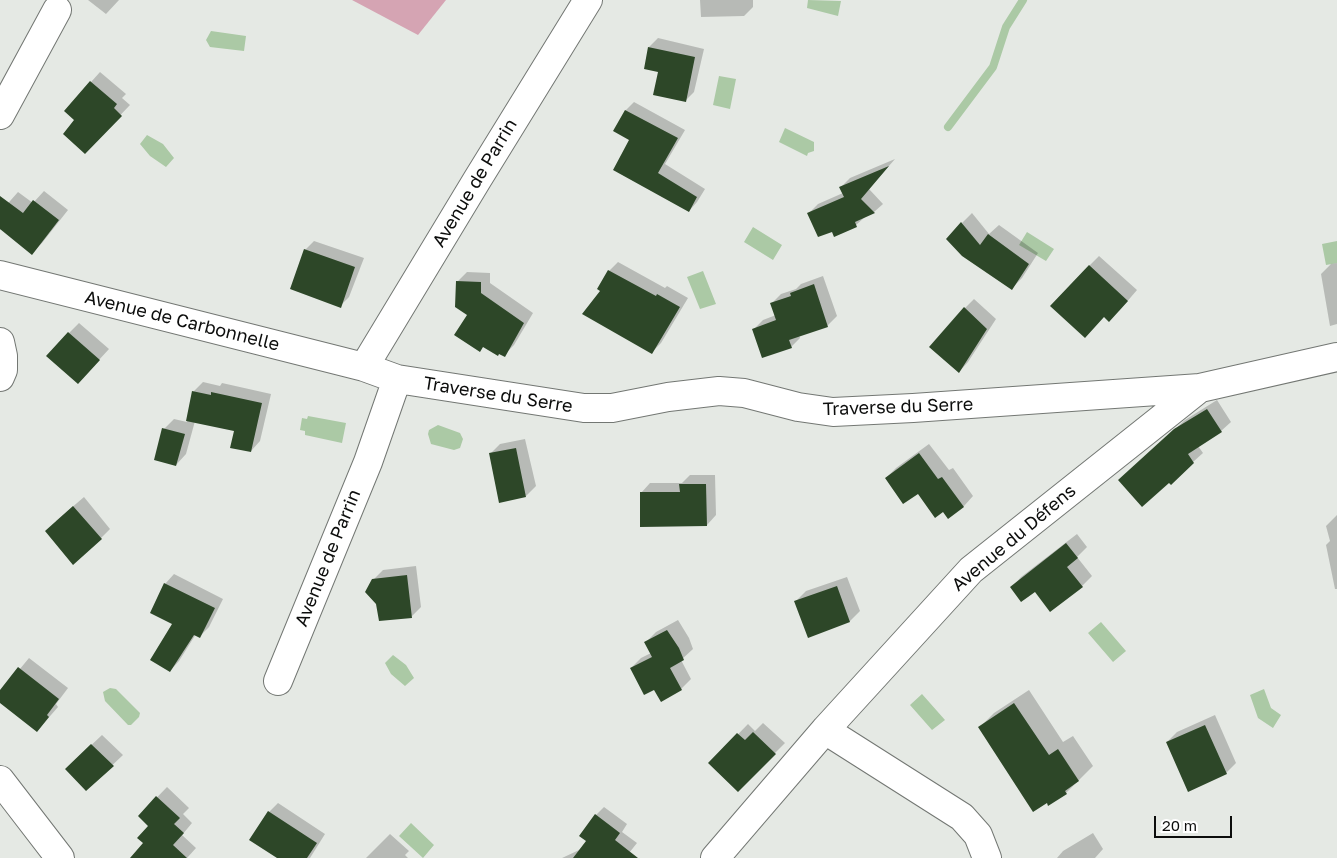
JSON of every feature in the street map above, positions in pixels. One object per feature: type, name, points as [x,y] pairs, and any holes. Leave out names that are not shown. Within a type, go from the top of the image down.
[{"type":"street","name":"Avenue de Parrin","points":[[364,367],[588,0]]},
{"type":"street","points":[[0,115],[57,10]]},
{"type":"street","name":"Avenue de Carbonnelle","points":[[0,276],[364,367]]},
{"type":"street","points":[[0,342],[3,370],[0,377]]},
{"type":"street","name":"Avenue du Défens","points":[[715,858],[824,730],[970,570],[1200,388],[1337,357]]},
{"type":"street","name":"Traverse du Serre","points":[[364,367],[396,378],[584,408],[612,408],[668,397],[719,391],[744,393],[798,407],[833,412],[1200,388]]},
{"type":"street","name":"Avenue de Parrin","points":[[278,680],[368,462],[396,378]]},
{"type":"street","points":[[824,730],[962,817],[978,835],[987,858]]},
{"type":"street","points":[[0,780],[60,858]]},
{"type":"shaded area","points":[[352,0],[446,0],[418,35]]},
{"type":"shaded area","points":[[808,0],[841,1],[838,16],[807,8]]},
{"type":"shaded area","points":[[211,31],[246,36],[244,51],[210,47],[206,40]]},
{"type":"shaded area","points":[[719,76],[736,79],[730,109],[713,105]]},
{"type":"shaded area","points":[[785,128],[814,142],[814,151],[808,153],[807,156],[779,142]]},
{"type":"shaded area","points":[[147,135],[163,144],[174,158],[166,167],[150,156],[140,144]]},
{"type":"shaded area","points":[[753,227],[782,245],[773,260],[744,242]]},
{"type":"shaded area","points":[[1027,232],[1054,249],[1046,261],[1019,245]]},
{"type":"shaded area","points":[[1337,241],[1337,263],[1326,265],[1322,244]]},
{"type":"shaded area","points":[[703,271],[716,304],[700,309],[687,277]]},
{"type":"shaded area","points":[[308,416],[346,423],[342,443],[305,435],[305,431],[300,430],[302,418],[307,419]]},
{"type":"shaded area","points":[[438,425],[460,433],[463,439],[460,448],[454,450],[431,444],[428,434],[429,430]]},
{"type":"shaded area","points":[[1101,622],[1126,651],[1113,662],[1088,633]]},
{"type":"shaded area","points":[[393,655],[406,665],[414,678],[405,686],[391,674],[385,663]]},
{"type":"shaded area","points":[[110,688],[116,689],[140,713],[139,717],[131,725],[128,725],[105,701],[103,692]]},
{"type":"shaded area","points":[[1264,689],[1271,708],[1281,715],[1273,728],[1258,718],[1250,695]]},
{"type":"shaded area","points":[[922,694],[945,720],[932,730],[910,705]]},
{"type":"shaded area","points":[[411,823],[434,845],[423,858],[399,836]]},
{"type":"building","points":[[648,47],[695,57],[686,102],[653,95],[658,72],[644,69]]},
{"type":"building","points":[[90,81],[117,104],[114,108],[122,116],[85,154],[63,134],[74,120],[64,111]]},
{"type":"building","points":[[625,110],[678,138],[658,173],[697,197],[689,212],[613,170],[629,140],[613,131]]},
{"type":"building","points":[[889,166],[861,199],[875,213],[855,222],[857,227],[834,237],[832,232],[818,237],[807,213],[844,197],[839,187]]},
{"type":"building","points":[[0,196],[23,213],[33,200],[59,220],[32,255],[0,229]]},
{"type":"building","points":[[961,222],[980,245],[988,234],[1029,264],[1012,290],[962,256],[946,239]]},
{"type":"building","points":[[304,249],[355,267],[341,308],[290,289]]},
{"type":"building","points":[[1089,265],[1128,301],[1109,322],[1104,317],[1085,338],[1050,306]]},
{"type":"building","points":[[608,270],[680,307],[652,354],[582,314],[600,291],[597,289]]},
{"type":"building","points":[[456,281],[481,282],[481,293],[524,323],[505,357],[499,354],[498,356],[483,347],[480,352],[454,335],[467,315],[455,307]]},
{"type":"building","points":[[814,284],[828,327],[789,340],[792,348],[762,358],[752,329],[776,320],[770,303],[791,296],[790,293]]},
{"type":"building","points":[[964,307],[987,329],[959,373],[929,347]]},
{"type":"building","points":[[68,332],[100,360],[78,384],[46,356]]},
{"type":"building","points":[[192,391],[211,395],[211,392],[262,403],[251,452],[230,448],[234,431],[186,421]]},
{"type":"building","points":[[1207,409],[1222,432],[1188,454],[1194,463],[1171,485],[1169,483],[1142,507],[1118,480],[1174,429]]},
{"type":"building","points":[[162,428],[185,434],[176,466],[154,460]]},
{"type":"building","points":[[516,448],[526,497],[499,503],[489,453]]},
{"type":"building","points":[[919,453],[938,479],[942,477],[964,507],[948,519],[943,512],[935,518],[918,494],[903,504],[885,478]]},
{"type":"building","points":[[679,484],[706,484],[707,526],[640,527],[640,492],[680,492]]},
{"type":"building","points":[[73,506],[102,539],[73,565],[45,531]]},
{"type":"building","points":[[1066,543],[1078,558],[1067,567],[1083,587],[1050,612],[1035,592],[1021,602],[1010,587]]},
{"type":"building","points":[[407,575],[412,618],[379,621],[376,604],[365,592],[372,579]]},
{"type":"building","points":[[164,583],[215,608],[200,638],[194,635],[170,672],[150,660],[172,624],[150,613]]},
{"type":"building","points":[[837,586],[850,622],[808,638],[794,601]]},
{"type":"building","points":[[667,630],[679,648],[684,660],[670,668],[682,690],[661,702],[654,690],[644,695],[630,668],[652,657],[644,642]]},
{"type":"building","points":[[18,667],[59,699],[47,715],[49,717],[37,732],[0,703],[0,690]]},
{"type":"building","points":[[1014,703],[1049,755],[1058,749],[1079,781],[1065,791],[1067,794],[1048,806],[1047,803],[1033,812],[978,727]]},
{"type":"building","points":[[1205,725],[1227,774],[1188,792],[1166,742]]},
{"type":"building","points":[[753,732],[776,754],[738,792],[708,763],[737,733],[745,740]]},
{"type":"building","points":[[91,744],[114,766],[86,791],[65,769]]},
{"type":"building","points":[[156,796],[180,818],[174,824],[184,833],[173,845],[187,858],[130,858],[143,843],[137,838],[148,826],[138,816]]},
{"type":"building","points":[[268,811],[317,843],[307,858],[277,858],[249,840]]},
{"type":"building","points":[[595,814],[620,833],[615,840],[638,858],[573,858],[586,841],[579,836]]},
{"type":"waterway","points":[[948,127],[993,67],[1006,27],[1023,0]]}]
